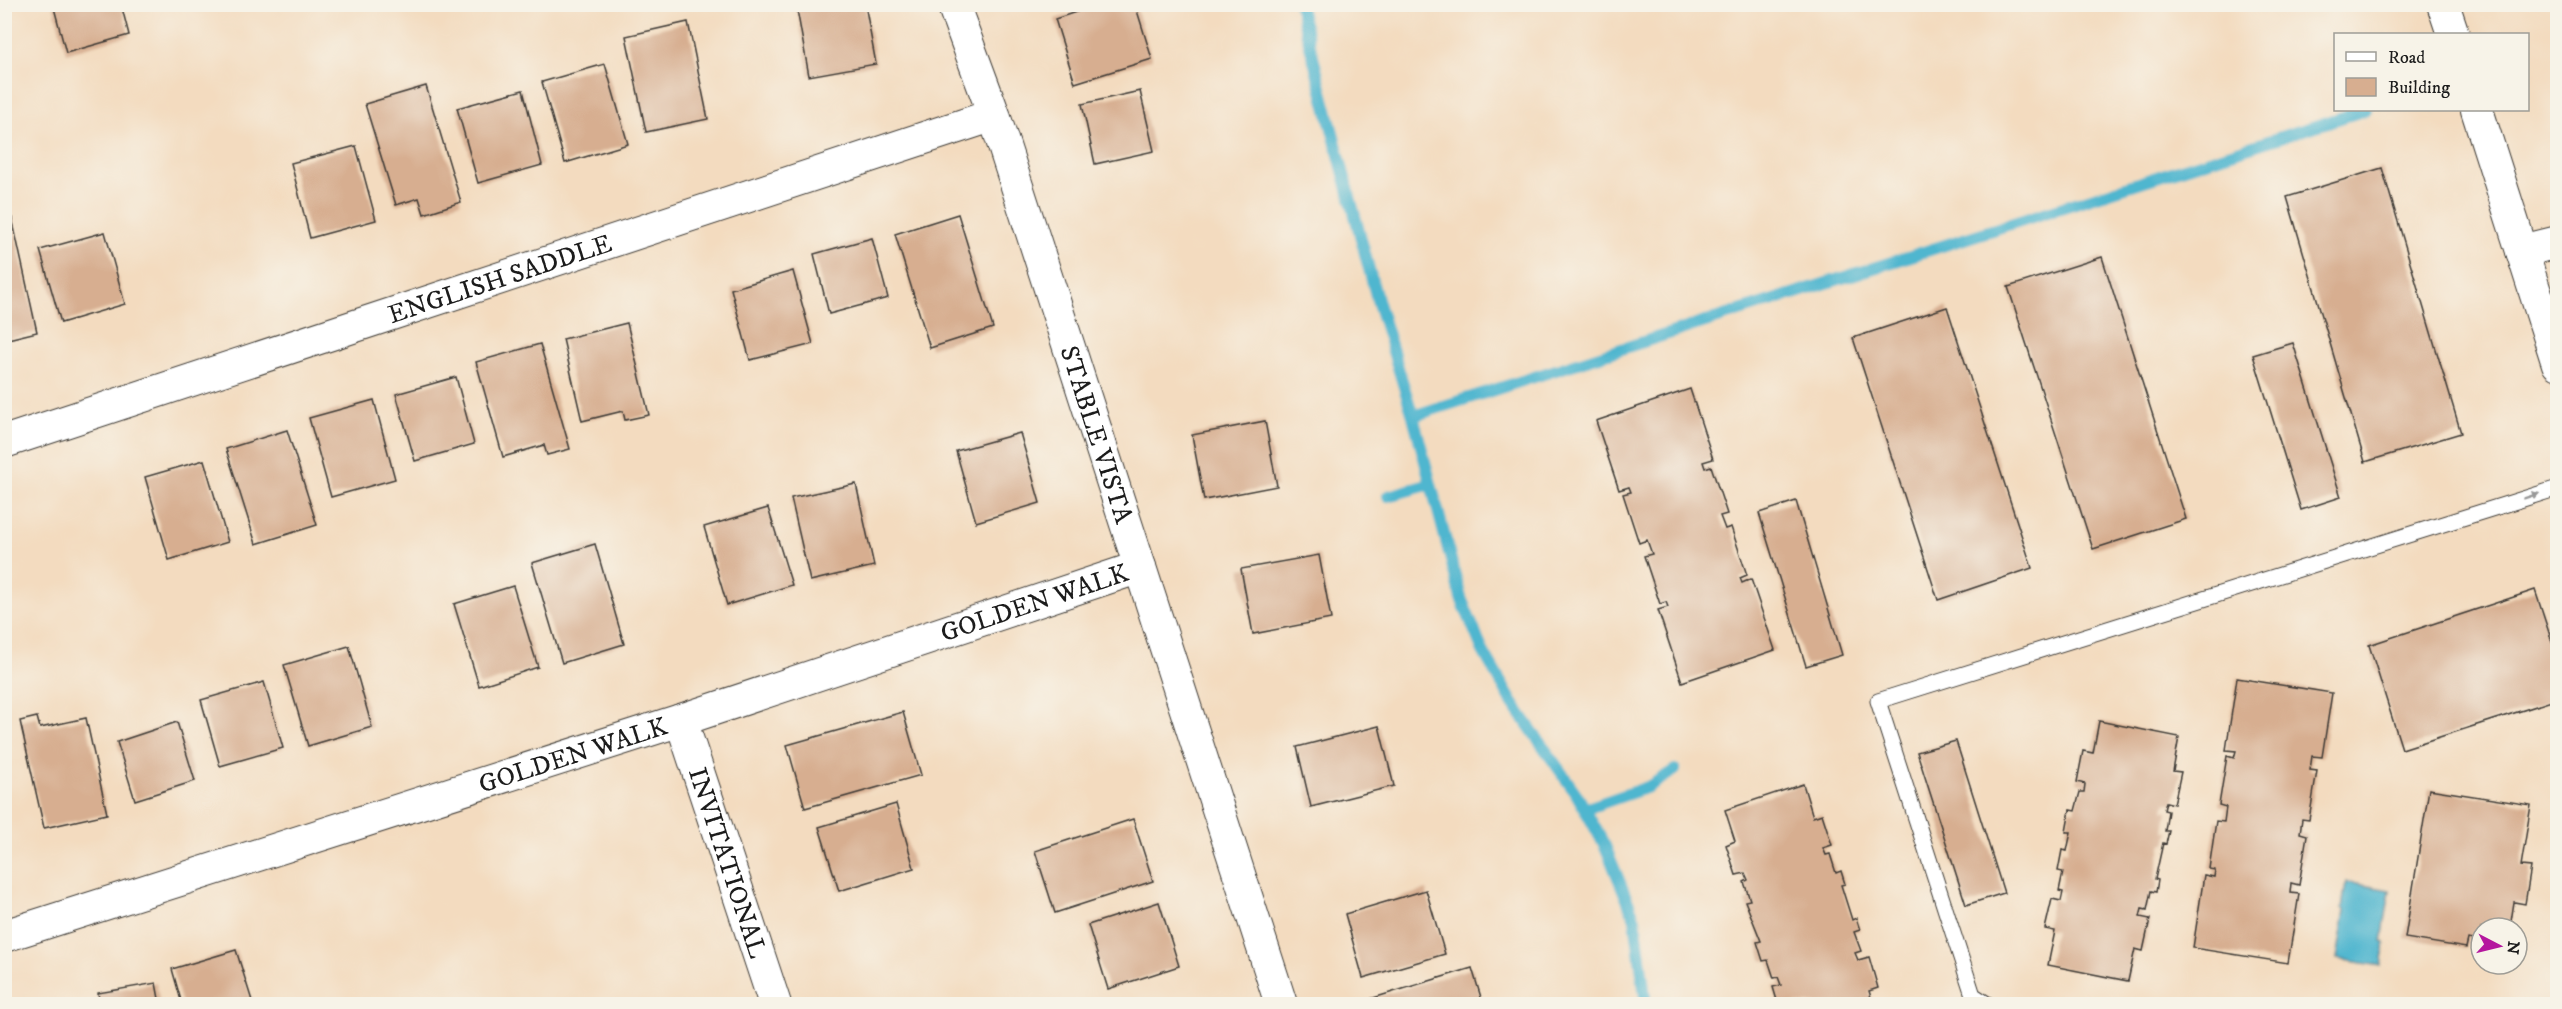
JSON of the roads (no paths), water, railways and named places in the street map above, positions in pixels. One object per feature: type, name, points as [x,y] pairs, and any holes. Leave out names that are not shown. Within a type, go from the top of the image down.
[{"type":"street","name":"STABLE VISTA","points":[[953,4],[994,115],[1281,1005]]},
{"type":"street","points":[[2443,4],[2453,33]]},
{"type":"street","points":[[2477,111],[2556,352]]},
{"type":"street","name":"ENGLISH SADDLE","points":[[4,442],[994,115]]},
{"type":"street","points":[[2522,251],[2558,242]]},
{"type":"street","name":"GOLDEN WALK","points":[[4,936],[681,720],[1140,567]]},
{"type":"street","name":"INVITATIONAL","points":[[681,720],[775,1005]]},
{"type":"lane","points":[[1987,1005],[1973,995],[1878,701],[2558,488]]},
{"type":"water","points":[[2346,882],[2390,890],[2382,941],[2385,942],[2381,966],[2337,959],[2345,910],[2342,908]]},
{"type":"waterway","points":[[1299,4],[1378,303],[1413,416],[1461,598],[1483,651],[1512,702],[1577,795],[1605,846],[1635,919],[1646,1004]]},
{"type":"waterway","points":[[1413,416],[2362,111]]},
{"type":"waterway","points":[[1388,496],[1431,484]]},
{"type":"waterway","points":[[1585,809],[1648,787],[1675,770]]}]
